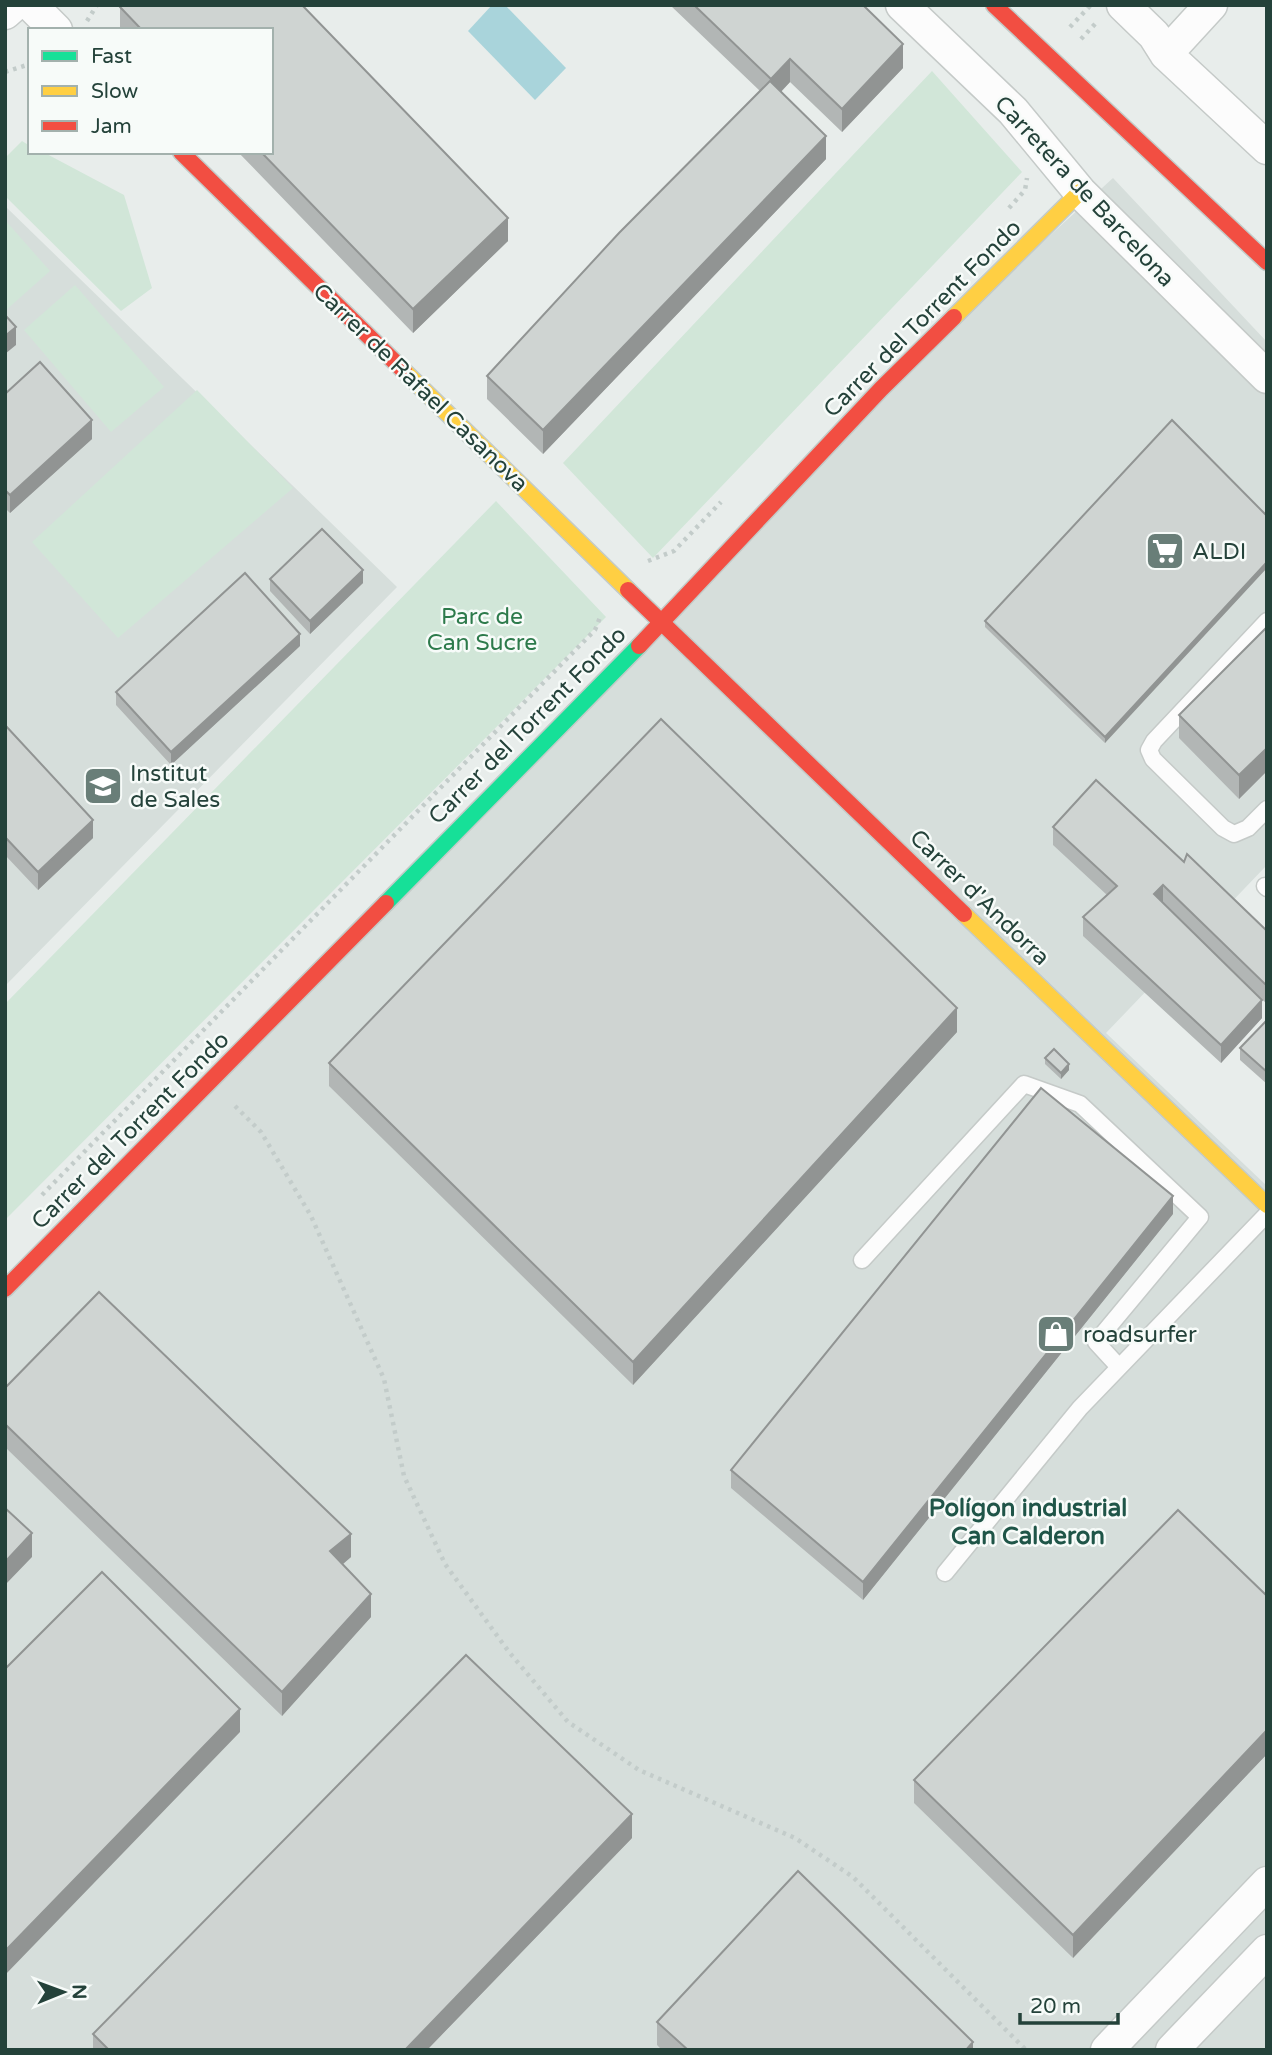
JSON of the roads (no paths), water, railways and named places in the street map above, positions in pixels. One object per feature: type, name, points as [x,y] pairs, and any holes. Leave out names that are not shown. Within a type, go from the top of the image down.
[{"type":"street","points":[[5,13],[14,5]]},
{"type":"street","points":[[31,5],[54,28]]},
{"type":"street","name":"Carretera de Barcelona","points":[[902,5],[1013,111],[1080,192],[1267,377]]},
{"type":"street","points":[[994,5],[1267,262]]},
{"type":"street","points":[[1166,54],[1209,7]]},
{"type":"street","points":[[1112,11],[1154,35],[1166,54],[1267,148]]},
{"type":"street","name":"Carrer de Rafael Casanova","points":[[183,154],[661,623]]},
{"type":"street","name":"Carrer del Torrent Fondo","points":[[5,1289],[661,623],[881,389],[1080,192]]},
{"type":"street","name":"Carrer d'Andorra","points":[[661,623],[1267,1205]]},
{"type":"street","points":[[1107,2050],[1267,1884]]},
{"type":"street","points":[[1172,2050],[1267,1951]]},
{"type":"lane","points":[[1267,621],[1154,741],[1149,750],[1153,759],[1223,828],[1234,834],[1248,828],[1267,809]]},
{"type":"lane","points":[[862,1260],[1024,1084],[1080,1104],[1200,1217],[1096,1342],[1119,1367]]},
{"type":"lane","points":[[945,1573],[1080,1408],[1267,1214]]},
{"type":"water","points":[[492,5],[505,5],[566,68],[535,100],[468,31]]},
{"type":"place","name":"ALDI","points":[[1165,551]]},
{"type":"place","name":"Institut de Sales","points":[[103,786]]},
{"type":"place","name":"roadsurfer","points":[[1056,1334]]},
{"type":"district","name":"Polígon industrial Can Calderon","points":[[1028,1522]]},
{"type":"park label","name":"Parc de Can Sucre","points":[[482,629]]}]
